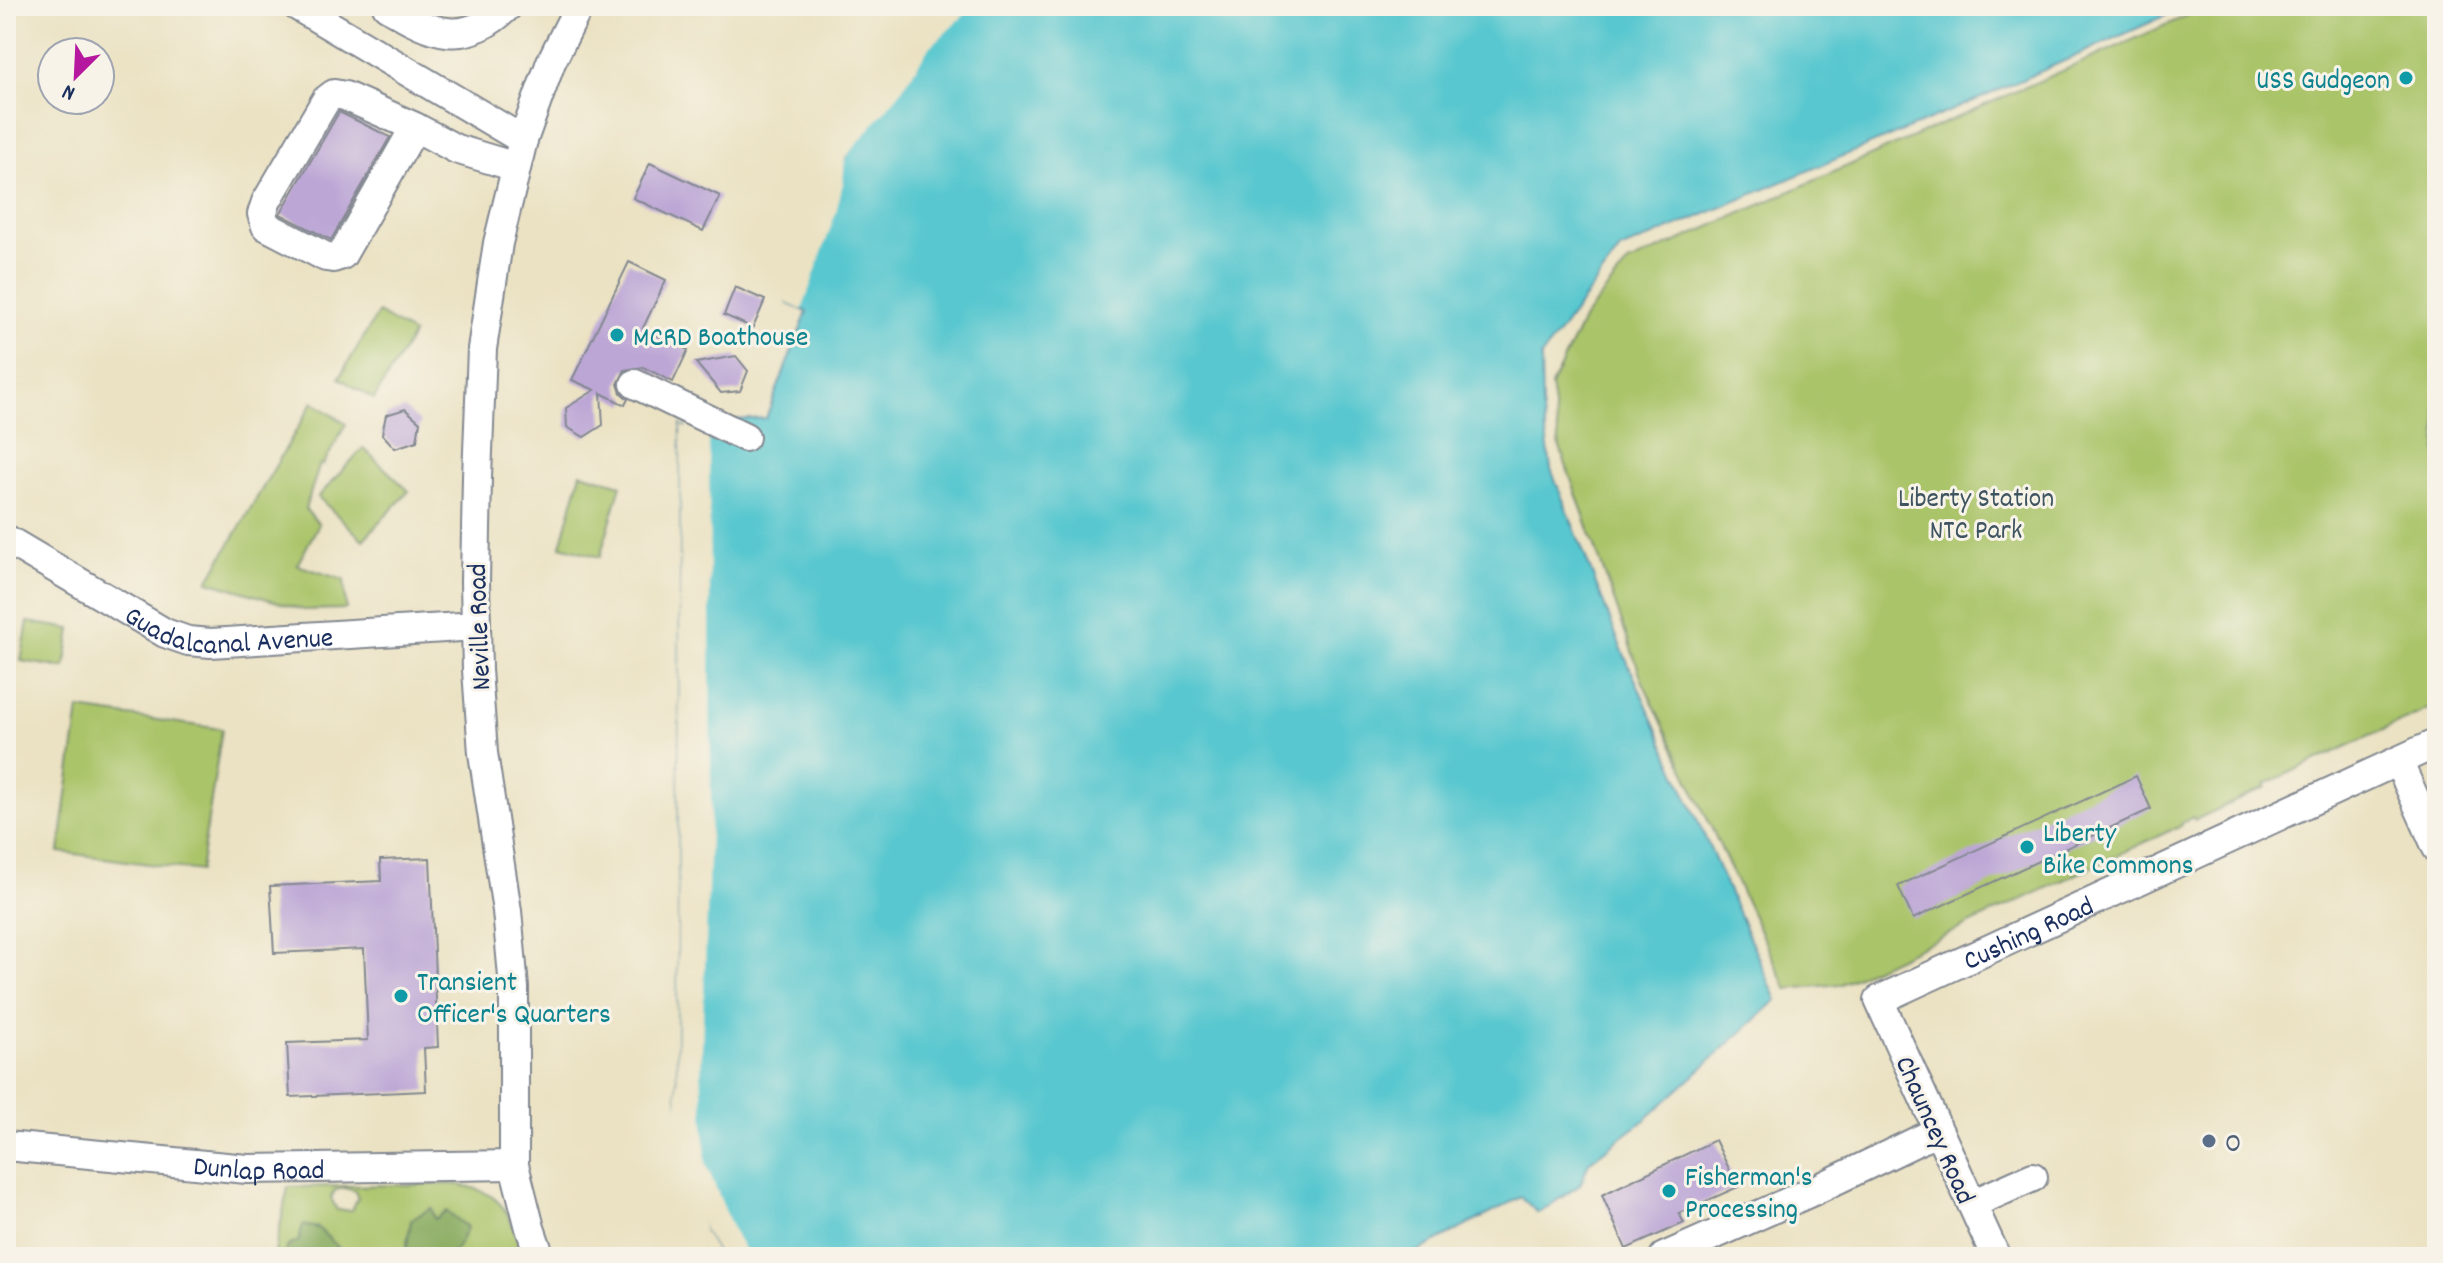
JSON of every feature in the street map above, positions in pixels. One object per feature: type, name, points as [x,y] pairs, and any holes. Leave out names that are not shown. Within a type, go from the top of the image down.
[{"type":"street","points":[[297,6],[523,140]]},
{"type":"street","points":[[387,6],[422,27],[456,34],[487,23],[508,6]]},
{"type":"street","name":"Neville Road","points":[[540,1257],[514,1165],[514,988],[507,911],[483,753],[475,538],[482,349],[498,243],[523,140],[551,62],[579,6]]},
{"type":"street","points":[[415,127],[342,255],[326,257],[266,226],[262,214],[266,202],[326,100],[334,94],[415,127],[456,149],[516,167]]},
{"type":"street","points":[[635,384],[745,437]]},
{"type":"street","name":"Guadalcanal Avenue","points":[[6,539],[154,627],[188,641],[211,643],[476,626]]},
{"type":"street","name":"Cushing Road","points":[[1879,1000],[2437,743]]},
{"type":"street","points":[[2398,761],[2437,848]]},
{"type":"street","name":"Chauncey Road","points":[[1879,1000],[1996,1257]]},
{"type":"street","points":[[1664,1257],[1938,1131]]},
{"type":"street","name":"Dunlap Road","points":[[6,1146],[247,1169],[514,1165]]},
{"type":"street","points":[[1972,1204],[2033,1177]]},
{"type":"green space","name":"Liberty Station NTC Park","points":[[2209,6],[2437,6],[2437,705],[1841,984],[1787,989],[1643,682],[1560,448],[1551,386],[1584,318],[1628,263]]},
{"type":"green space","points":[[378,313],[413,334],[374,399],[339,378]]},
{"type":"green space","points":[[313,402],[346,424],[323,465],[320,464],[305,509],[319,524],[297,565],[344,580],[346,609],[304,610],[208,581]]},
{"type":"green space","points":[[363,448],[409,491],[363,540],[318,497]]},
{"type":"green space","points":[[581,473],[621,485],[600,557],[561,546]]},
{"type":"green space","points":[[28,622],[71,629],[65,668],[21,661]]},
{"type":"green space","points":[[79,709],[222,729],[200,871],[59,852]]},
{"type":"green space","points":[[454,1184],[471,1187],[494,1198],[502,1207],[514,1228],[523,1257],[443,1257],[456,1249],[435,1219],[432,1209],[406,1250],[416,1257],[335,1257],[338,1248],[298,1242],[288,1246],[283,1257],[274,1257],[288,1187]],"holes":[[[345,1188],[355,1191],[358,1199],[351,1210],[337,1210],[331,1198],[335,1190]]]},
{"type":"green space","points":[[431,1208],[435,1219],[447,1211],[467,1227],[455,1250],[437,1258],[406,1250],[411,1220]]},
{"type":"green space","points":[[303,1225],[318,1228],[339,1248],[335,1257],[283,1257],[288,1246],[298,1242]]},
{"type":"water","points":[[963,6],[2187,6],[1981,98],[1620,250],[1541,357],[1542,406],[1551,469],[1620,645],[1777,1000],[1646,1119],[1589,1162],[1580,1185],[1538,1213],[1521,1197],[1407,1257],[720,1257],[705,1232],[677,1097],[681,425],[686,428],[688,423],[766,418],[807,312],[787,303],[845,158],[883,95]]},
{"type":"pier","points":[[957,6],[974,6],[929,48],[898,95],[845,158],[836,212],[802,310],[787,303],[784,300],[792,266],[841,156],[880,93],[928,33]]},
{"type":"pier","points":[[688,423],[709,435],[711,804],[701,1072],[706,1164],[734,1232],[749,1257],[720,1257],[705,1232],[683,1167],[677,1097],[681,425],[686,428]]},
{"type":"building","points":[[339,112],[390,137],[331,240],[280,214]]},
{"type":"building","points":[[650,163],[720,196],[703,231],[633,198]]},
{"type":"building","name":"MCRD Boathouse","points":[[629,262],[666,280],[643,328],[688,350],[673,382],[643,367],[625,370],[618,384],[621,393],[628,399],[625,405],[601,393],[603,425],[584,437],[567,427],[566,408],[595,390],[572,380]]},
{"type":"building","points":[[735,287],[765,300],[753,328],[724,315]]},
{"type":"building","points":[[736,356],[748,371],[740,391],[721,393],[696,363]]},
{"type":"building","points":[[405,409],[420,422],[417,441],[395,448],[382,434],[386,415]]},
{"type":"building","name":"Liberty Bike Commons","points":[[2136,776],[2151,809],[1913,919],[1898,886]]},
{"type":"building","name":"Transient Officer's Quarters","points":[[430,858],[438,1047],[424,1048],[426,1091],[290,1097],[287,1043],[368,1040],[364,949],[274,953],[270,886],[381,881],[380,860]]},
{"type":"building","name":"Fisherman's Processing","points":[[1715,1140],[1738,1187],[1679,1213],[1684,1223],[1626,1249],[1602,1195]]},
{"type":"place","name":"USS Gudgeon","points":[[2406,78]]},
{"type":"place","name":"MCRD Boathouse","points":[[617,335]]},
{"type":"place","name":"Liberty Bike Commons","points":[[2027,847]]},
{"type":"place","name":"Transient Officer's Quarters","points":[[401,996]]},
{"type":"place","name":"O","points":[[2209,1141]]},
{"type":"place","name":"Fisherman's Processing","points":[[1669,1191]]}]
